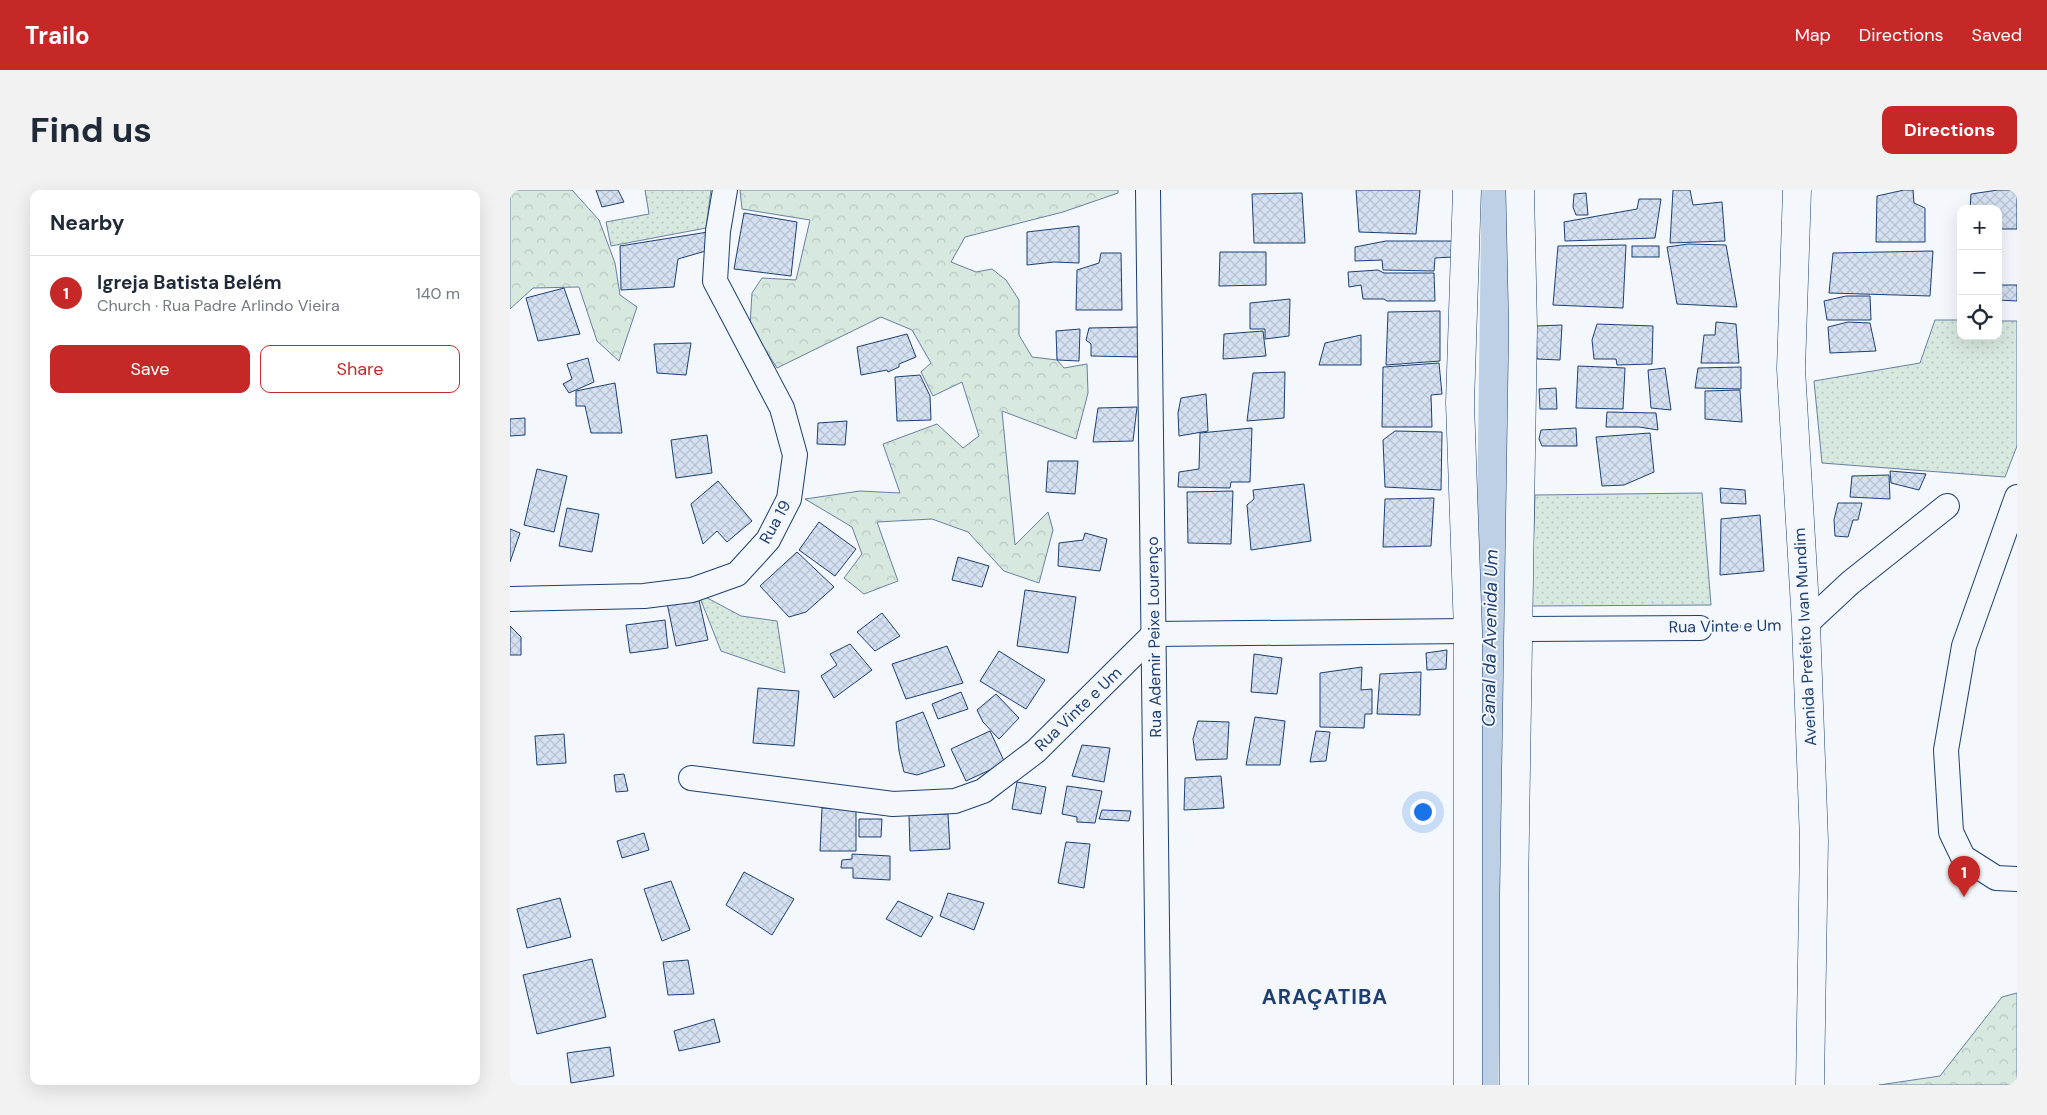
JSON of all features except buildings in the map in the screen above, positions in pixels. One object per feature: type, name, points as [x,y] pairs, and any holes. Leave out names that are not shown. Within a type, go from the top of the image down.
[{"type":"street","name":"Rua 19","points":[[510,599],[644,596],[692,590],[737,574],[768,540],[789,499],[795,455],[782,408],[715,281],[718,231],[725,190]]},
{"type":"street","name":"Rua Ademir Peixe Lourenço","points":[[1148,190],[1159,1085]]},
{"type":"street","points":[[1467,190],[1460,403],[1468,630],[1468,1085]]},
{"type":"street","points":[[1514,1085],[1514,894],[1523,327],[1520,190]]},
{"type":"street","name":"Avenida Prefeito Ivan Mundim","points":[[1797,190],[1791,369],[1806,624],[1814,841],[1810,1085]]},
{"type":"street","points":[[2017,497],[1964,646],[1946,750],[1950,832],[1963,857],[1996,878],[2017,879]]},
{"type":"street","name":"Rua Vinte e Um","points":[[1806,624],[1850,583],[1947,506]]},
{"type":"street","name":"Rua Vinte e Um","points":[[1519,629],[1700,628]]},
{"type":"street","points":[[1154,634],[1468,630]]},
{"type":"street","name":"Rua Vinte e Um","points":[[691,778],[893,804],[955,801],[983,791],[1036,751],[1154,634]]},
{"type":"path","name":"Rua Vinte e Um","points":[[1700,628],[1806,624]]},
{"type":"green space","points":[[510,190],[572,190],[599,220],[615,263],[620,295],[637,307],[619,361],[597,341],[579,287],[533,288],[510,309]]},
{"type":"green space","points":[[645,190],[711,190],[706,228],[611,246],[606,222],[649,214]]},
{"type":"green space","points":[[740,190],[1118,190],[1118,193],[1063,212],[965,237],[951,262],[976,272],[992,269],[1006,280],[1019,300],[1019,335],[1032,357],[1057,360],[1064,368],[1087,364],[1088,393],[1076,439],[1002,411],[1015,545],[1048,512],[1053,530],[1039,583],[1004,571],[968,532],[932,519],[877,522],[898,581],[864,594],[844,578],[862,554],[852,527],[805,499],[860,491],[900,493],[883,444],[937,424],[963,448],[979,436],[962,382],[933,396],[921,372],[931,363],[912,330],[881,317],[777,368],[750,325],[752,293],[762,278],[796,280],[810,220],[742,209]]},
{"type":"green space","points":[[1935,320],[1957,320],[1957,340],[2002,340],[2002,321],[2017,321],[2017,446],[2005,477],[1822,463],[1814,381],[1920,363]]},
{"type":"green space","points":[[1702,493],[1711,605],[1531,606],[1535,495]]},
{"type":"green space","points":[[698,593],[741,616],[777,621],[785,673],[721,651]]},
{"type":"green space","points":[[2017,993],[2017,1085],[1879,1085],[1940,1076],[2002,997]]},
{"type":"waterway","name":"Canal da Avenida Um","points":[[1484,1085],[1496,190]]},
{"type":"place","name":"Igreja Batista Belém","points":[[1964,897]]},
{"type":"district","name":"ARAÇATIBA","points":[[1325,997]]}]
